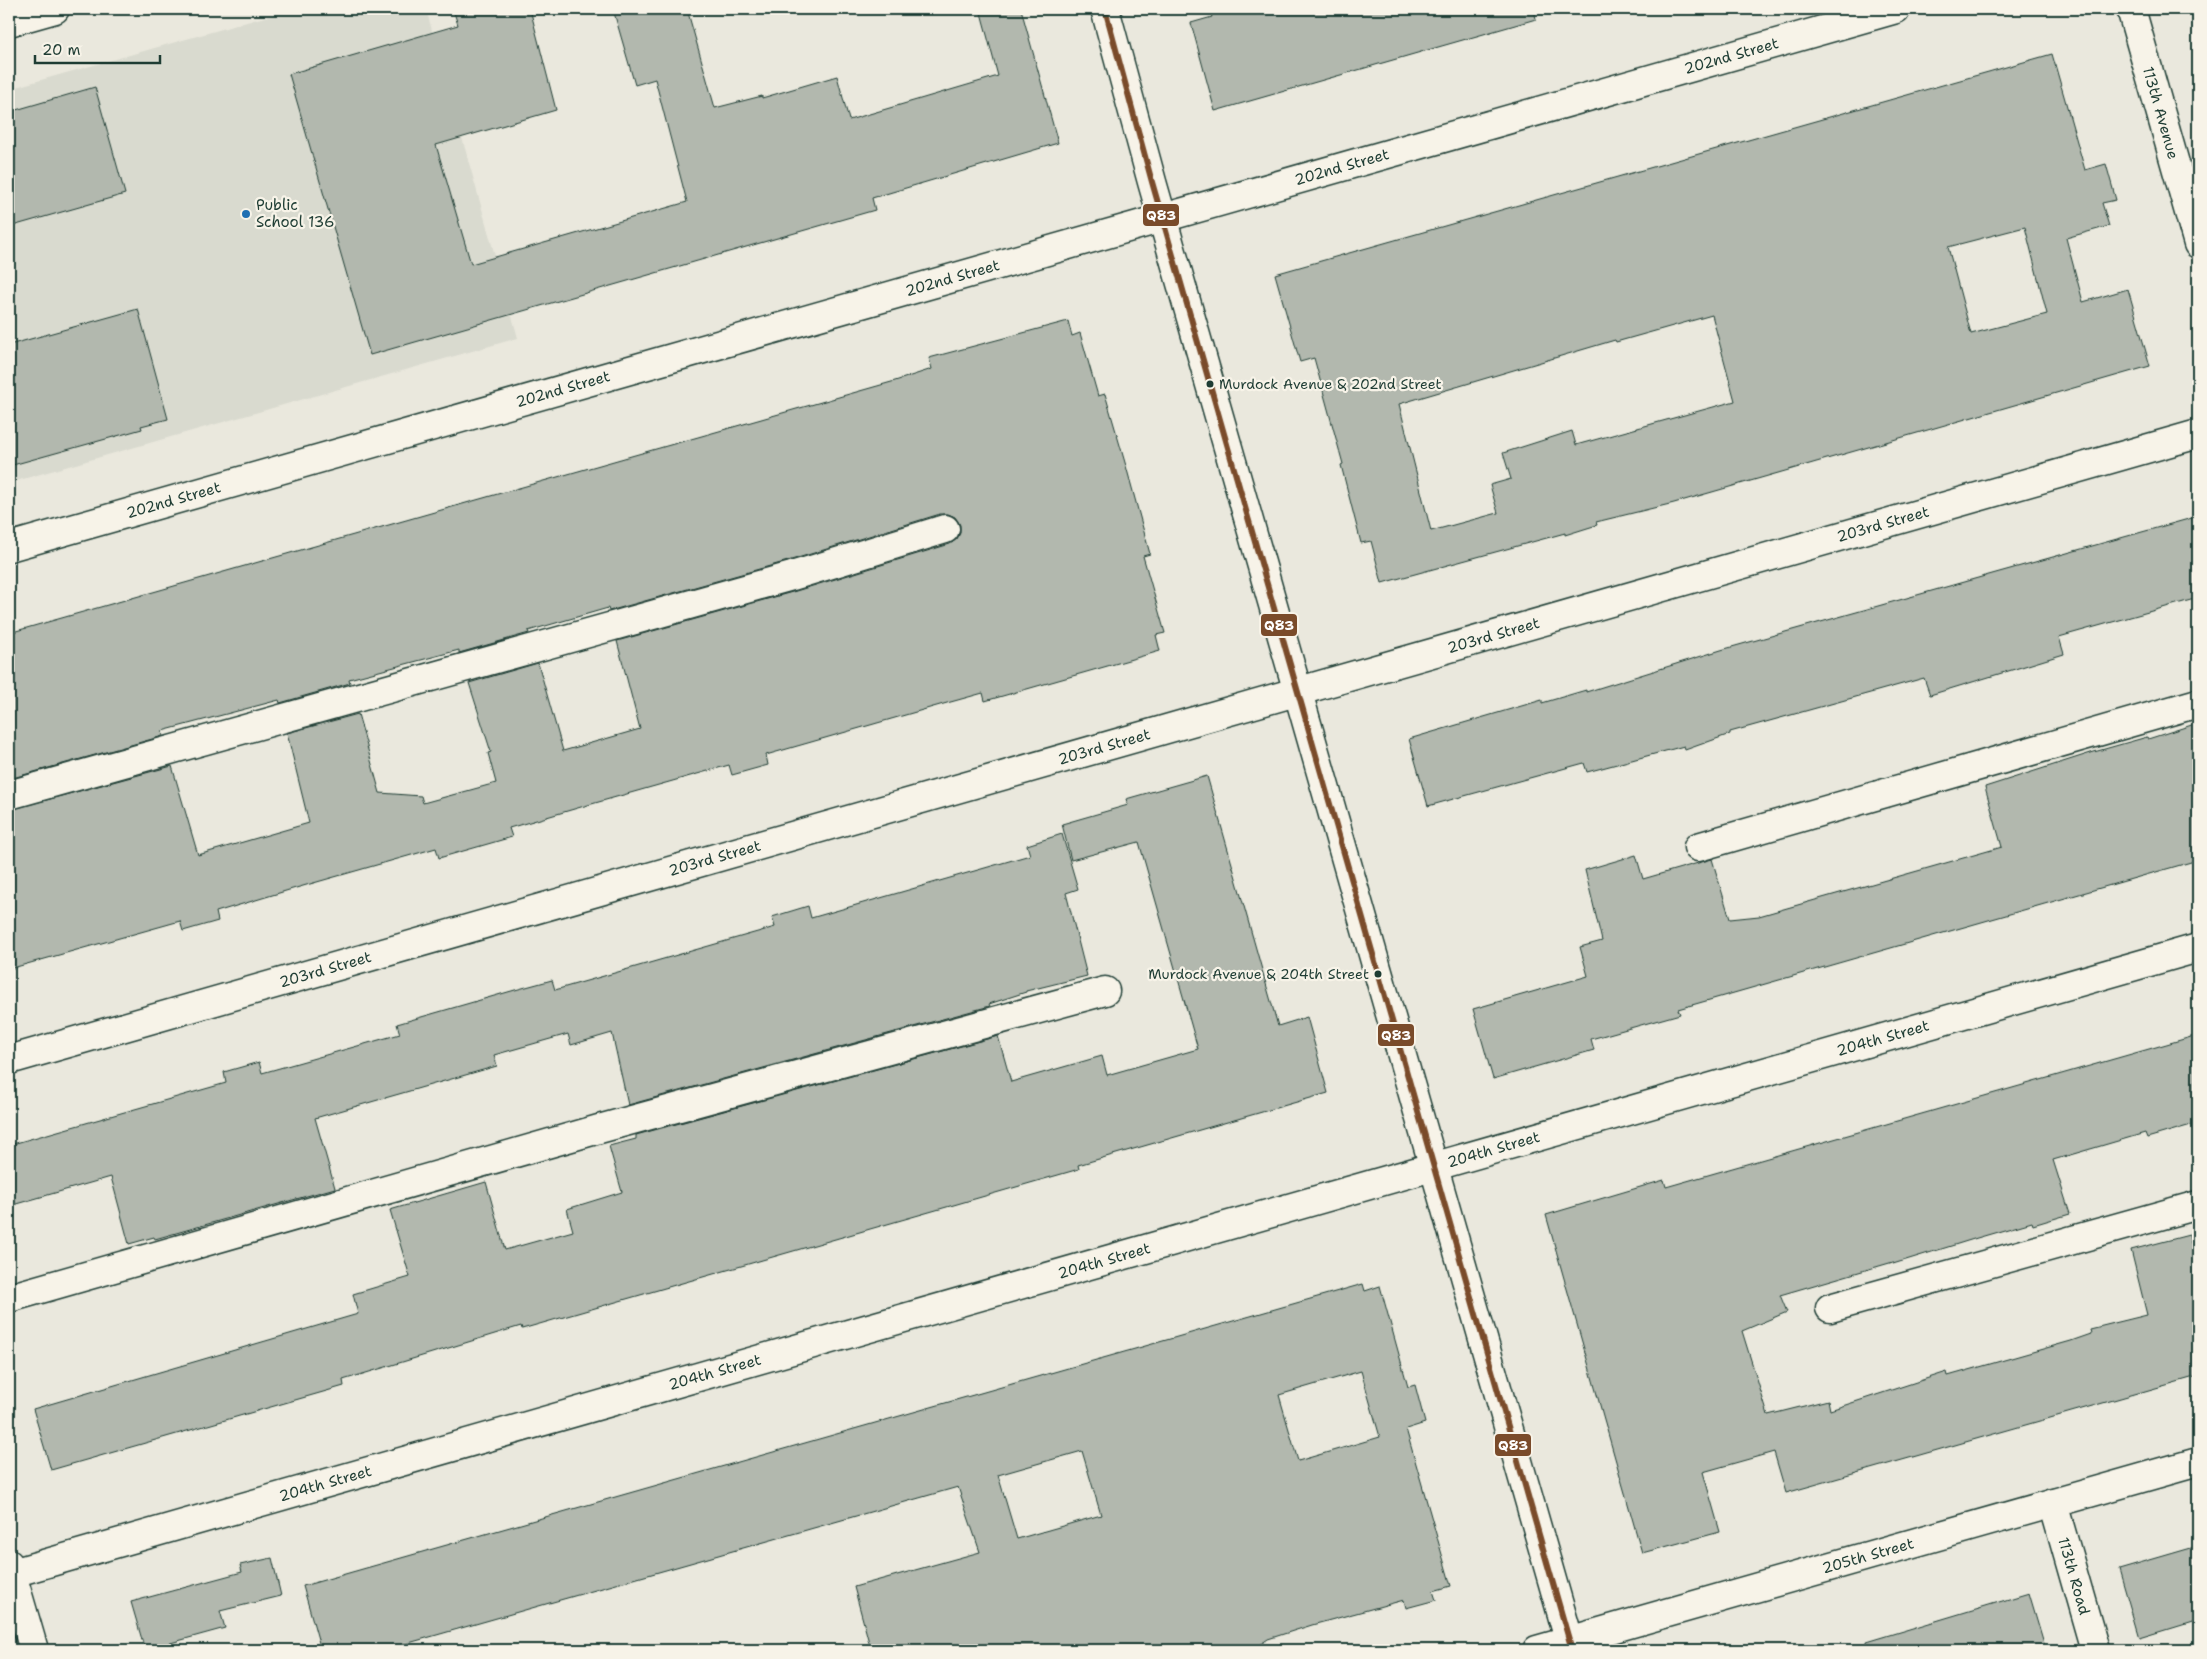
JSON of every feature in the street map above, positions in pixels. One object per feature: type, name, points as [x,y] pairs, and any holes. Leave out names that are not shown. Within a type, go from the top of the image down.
[{"type":"street","points":[[9,22],[55,9]]},
{"type":"street","points":[[1105,9],[1570,1646]]},
{"type":"street","name":"202nd Street","points":[[9,547],[1896,9]]},
{"type":"street","name":"113th Avenue","points":[[2131,9],[2198,244]]},
{"type":"street","name":"203rd Street","points":[[9,1060],[2198,434]]},
{"type":"street","points":[[9,795],[792,576],[944,529]]},
{"type":"street","points":[[1698,847],[2198,703]]},
{"type":"street","name":"204th Street","points":[[10,1570],[2198,948]]},
{"type":"street","points":[[9,1298],[599,1129],[1105,991]]},
{"type":"street","points":[[1830,1308],[2198,1204]]},
{"type":"street","name":"205th Street","points":[[1537,1650],[1570,1646],[2198,1462]]},
{"type":"street","name":"113th Road","points":[[2054,1503],[2095,1650]]},
{"type":"street","points":[[10,1570],[34,1650]]},
{"type":"shaded area","name":"Public School 136","points":[[293,9],[426,9],[518,338],[9,483],[9,89]]},
{"type":"building","points":[[453,9],[530,9],[556,110],[436,145],[471,264],[687,202],[655,79],[635,85],[613,9],[687,9],[715,108],[762,96],[762,98],[837,76],[849,120],[998,76],[980,9],[1021,9],[1058,143],[872,198],[875,210],[370,355],[289,74],[458,25]]},
{"type":"building","points":[[1209,9],[1534,9],[1536,19],[1215,111],[1191,23],[1212,17]]},
{"type":"building","points":[[2052,54],[2085,170],[2106,164],[2116,200],[2102,203],[2109,226],[2066,238],[2083,302],[2128,289],[2150,366],[1674,503],[1596,522],[1597,525],[1565,535],[1565,533],[1382,583],[1371,541],[1361,543],[1341,465],[1343,464],[1314,358],[1300,362],[1275,274]],"holes":[[[2025,227],[2047,314],[1971,334],[1948,247]],[[1712,315],[1735,401],[1576,445],[1572,431],[1503,453],[1511,479],[1490,485],[1498,513],[1431,531],[1399,404],[1615,340],[1616,342]]]},
{"type":"building","points":[[95,87],[125,194],[9,227],[9,112]]},
{"type":"building","points":[[138,309],[168,419],[141,426],[142,429],[9,466],[9,345]]},
{"type":"building","points":[[1068,321],[1072,336],[1080,333],[1098,396],[1105,394],[1126,466],[1150,554],[1143,556],[1165,633],[1156,635],[1160,651],[985,701],[983,693],[766,755],[768,765],[732,775],[729,765],[581,807],[509,828],[512,837],[439,858],[436,848],[289,890],[216,912],[218,921],[183,931],[180,921],[9,969],[9,810],[172,766],[198,855],[309,823],[287,733],[358,714],[380,793],[421,796],[423,803],[496,783],[488,753],[491,752],[469,683],[538,663],[563,751],[640,729],[617,641],[796,591],[950,544],[957,539],[960,533],[960,525],[955,517],[948,514],[940,514],[788,561],[609,611],[608,608],[459,653],[459,650],[349,679],[350,683],[280,703],[279,700],[162,731],[163,736],[9,779],[9,633],[895,381],[932,369],[929,358]]},
{"type":"building","points":[[2192,518],[2198,538],[2198,598],[2059,637],[2064,654],[1930,695],[1924,678],[1730,732],[1730,734],[1685,750],[1684,746],[1587,772],[1584,763],[1428,806],[1409,739],[1542,700],[1542,703],[1586,690],[1586,692],[1721,650]]},
{"type":"building","points":[[2198,723],[2198,860],[1678,1009],[1680,1014],[1591,1039],[1594,1050],[1493,1079],[1473,1009],[1588,976],[1580,947],[1602,941],[1585,870],[1636,855],[1643,879],[1712,859],[1730,919],[1759,916],[2002,847],[1985,787],[2094,752],[2147,737],[2148,739]]},
{"type":"building","points":[[1207,776],[1278,1026],[1307,1017],[1328,1093],[1078,1165],[1079,1169],[522,1329],[521,1326],[343,1380],[344,1386],[51,1470],[33,1409],[358,1314],[353,1294],[410,1277],[390,1210],[486,1182],[505,1250],[573,1231],[567,1209],[622,1192],[609,1146],[636,1139],[636,1135],[998,1036],[1011,1082],[1102,1056],[1107,1075],[1198,1049],[1139,842],[1071,860],[1062,824],[1128,805],[1126,799]]},
{"type":"building","points":[[1062,834],[1078,889],[1066,893],[1087,976],[1026,991],[989,1004],[990,1006],[628,1105],[612,1033],[571,1045],[568,1034],[494,1055],[497,1066],[315,1118],[335,1188],[155,1239],[154,1237],[129,1244],[111,1177],[9,1206],[9,1145],[226,1083],[224,1072],[259,1062],[262,1073],[400,1034],[397,1024],[515,990],[552,980],[555,990],[775,927],[772,917],[808,906],[811,918],[1030,855],[1027,845]]},
{"type":"building","points":[[2198,1035],[2198,1123],[2147,1138],[2145,1133],[2053,1160],[2070,1214],[2033,1225],[2032,1222],[1893,1264],[1893,1262],[1780,1295],[1787,1312],[1742,1331],[1768,1415],[1828,1400],[1830,1410],[1947,1372],[1948,1376],[2071,1341],[2091,1334],[2090,1329],[2147,1315],[2131,1250],[2189,1235],[2198,1271],[2198,1376],[1786,1493],[1774,1452],[1703,1472],[1720,1532],[1642,1553],[1546,1215],[1664,1180],[1666,1187]]},
{"type":"building","points":[[1363,1284],[1365,1291],[1380,1286],[1408,1387],[1415,1385],[1425,1423],[1406,1429],[1451,1586],[1433,1591],[1436,1600],[1406,1608],[1404,1600],[1312,1625],[1268,1639],[1252,1650],[871,1650],[854,1587],[980,1552],[958,1487],[384,1650],[321,1650],[303,1586]],"holes":[[[1361,1371],[1380,1437],[1298,1461],[1279,1395]],[[1082,1451],[1101,1515],[1017,1539],[998,1475]]]},
{"type":"building","points":[[2198,1546],[2198,1620],[2139,1638],[2119,1569]]},
{"type":"building","points":[[272,1558],[281,1596],[220,1611],[225,1628],[145,1650],[131,1602],[242,1572],[240,1565]]},
{"type":"building","points":[[2029,1593],[2046,1650],[1867,1650],[1866,1642]]},
{"type":"transit line","name":"Q83","points":[[1105,9],[1152,182],[1572,1650]]},
{"type":"place","name":"Public School 136","points":[[246,214]]},
{"type":"place","name":"Murdock Avenue & 202nd Street","points":[[1210,384]]},
{"type":"place","name":"Murdock Avenue & 204th Street","points":[[1378,974]]}]
